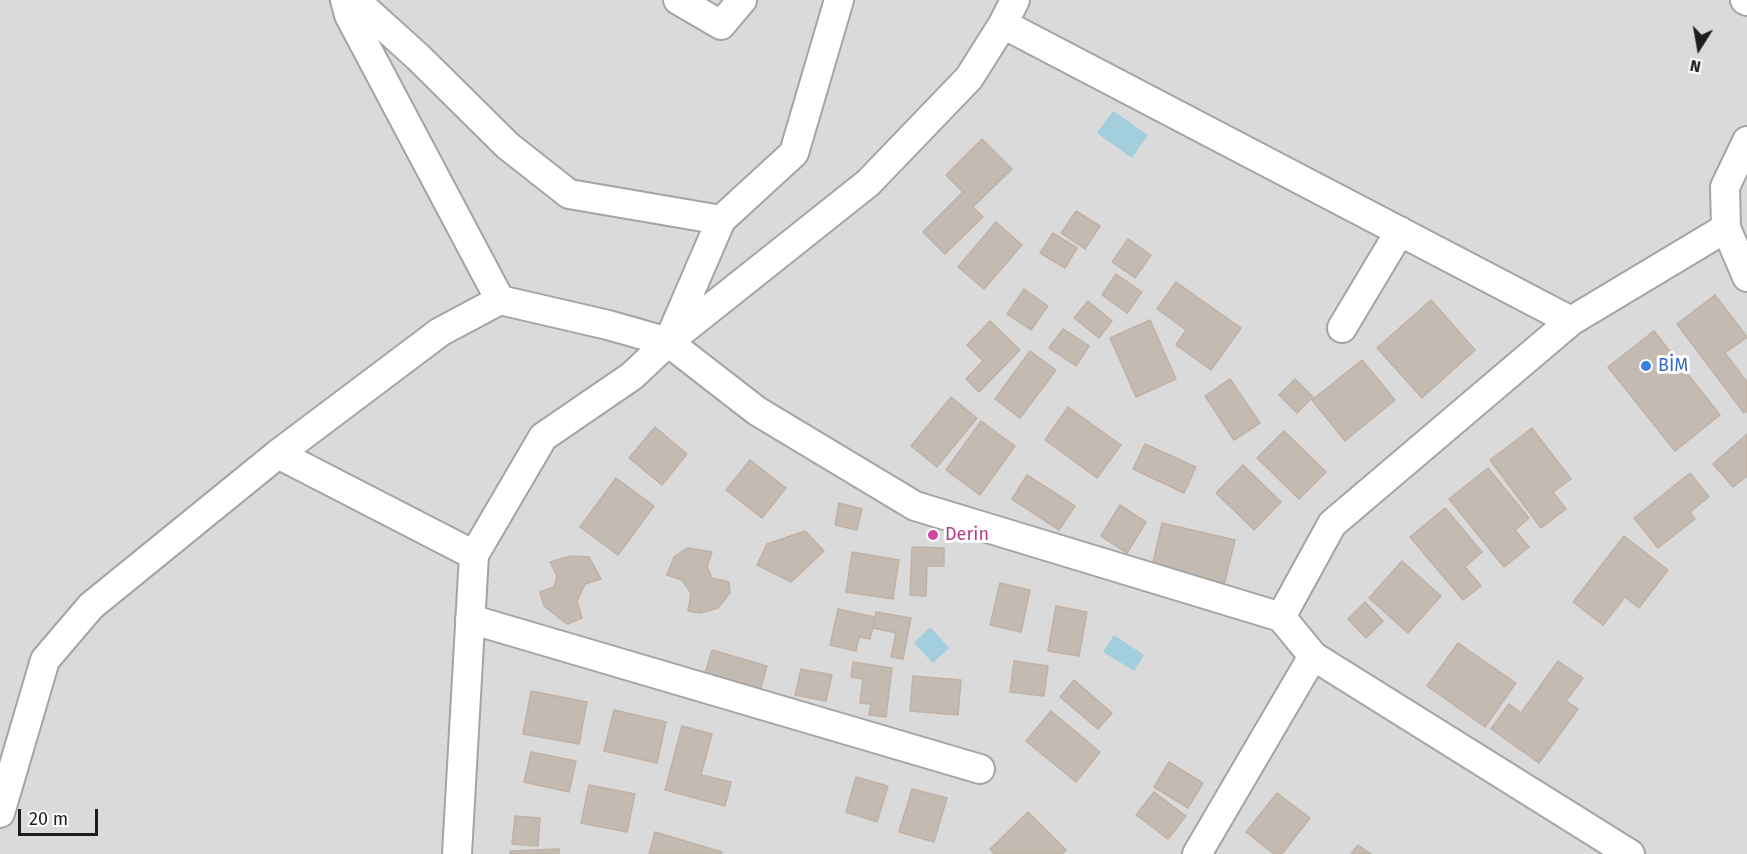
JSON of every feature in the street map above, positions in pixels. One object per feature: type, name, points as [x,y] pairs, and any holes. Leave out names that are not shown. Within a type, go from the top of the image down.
[{"type":"street","points":[[345,0],[349,15],[500,300]]},
{"type":"street","points":[[355,0],[418,57],[508,146],[569,194],[722,220]]},
{"type":"street","points":[[678,0],[721,25],[742,0]]},
{"type":"street","points":[[668,342],[722,220],[794,153],[839,0]]},
{"type":"street","points":[[457,854],[474,555],[543,437],[632,375],[668,342],[868,183],[969,78],[1009,12],[1400,231],[1571,321]]},
{"type":"street","points":[[1747,141],[1726,228],[1747,277]]},
{"type":"street","points":[[1281,617],[1332,524],[1571,321],[1726,228]]},
{"type":"street","points":[[1342,328],[1400,231]]},
{"type":"street","points":[[0,813],[45,660],[91,606],[278,454],[440,332],[500,300],[608,325],[668,342],[757,411],[915,506],[1281,617],[1313,656],[1630,854]]},
{"type":"street","points":[[278,454],[474,555]]},
{"type":"street","points":[[470,619],[980,768]]},
{"type":"street","points":[[1197,854],[1313,656]]},
{"type":"shaded area","points":[[0,0],[1747,0],[1747,854],[0,854]]},
{"type":"water","points":[[1113,111],[1148,135],[1132,158],[1097,133]]},
{"type":"water","points":[[930,627],[949,648],[933,663],[914,643]]},
{"type":"water","points":[[1114,635],[1144,655],[1134,671],[1103,652]]},
{"type":"building","points":[[982,139],[1012,169],[973,207],[983,217],[945,254],[923,232],[963,192],[946,175]]},
{"type":"building","points":[[1076,211],[1100,226],[1085,249],[1061,233]]},
{"type":"building","points":[[996,222],[1022,245],[984,289],[958,267]]},
{"type":"building","points":[[1053,233],[1077,248],[1065,268],[1040,253]]},
{"type":"building","points":[[1128,239],[1151,255],[1135,278],[1112,262]]},
{"type":"building","points":[[1116,274],[1142,292],[1127,313],[1102,295]]},
{"type":"building","points":[[1176,282],[1241,328],[1211,370],[1176,345],[1186,330],[1157,309]]},
{"type":"building","points":[[1024,289],[1048,306],[1031,330],[1007,314]]},
{"type":"building","points":[[1715,295],[1747,337],[1725,353],[1747,382],[1747,411],[1744,413],[1677,324]]},
{"type":"building","points":[[1431,300],[1475,350],[1422,398],[1377,348]]},
{"type":"building","points":[[1088,301],[1112,321],[1099,338],[1074,318]]},
{"type":"building","points":[[1150,320],[1176,379],[1136,397],[1110,338]]},
{"type":"building","points":[[990,321],[1020,350],[979,392],[966,379],[983,361],[967,345]]},
{"type":"building","points":[[1063,329],[1089,346],[1076,366],[1049,348]]},
{"type":"building","points":[[1654,331],[1720,415],[1675,451],[1608,367]]},
{"type":"building","points":[[1030,351],[1056,370],[1020,418],[995,399]]},
{"type":"building","points":[[1362,360],[1395,400],[1345,441],[1312,400]]},
{"type":"building","points":[[1230,379],[1260,423],[1234,440],[1205,396]]},
{"type":"building","points":[[1295,379],[1313,397],[1297,413],[1279,395]]},
{"type":"building","points":[[951,397],[977,418],[937,467],[911,446]]},
{"type":"building","points":[[1068,407],[1121,445],[1097,478],[1045,440]]},
{"type":"building","points":[[981,421],[1015,446],[980,495],[946,470]]},
{"type":"building","points":[[655,427],[687,454],[662,485],[629,458]]},
{"type":"building","points":[[1532,428],[1571,479],[1553,492],[1566,509],[1541,528],[1490,460]]},
{"type":"building","points":[[1284,431],[1326,472],[1299,499],[1257,458]]},
{"type":"building","points":[[1747,434],[1747,476],[1733,487],[1713,464]]},
{"type":"building","points":[[1145,444],[1196,467],[1184,493],[1133,469]]},
{"type":"building","points":[[750,460],[786,488],[762,518],[726,490]]},
{"type":"building","points":[[1243,465],[1281,502],[1254,530],[1216,493]]},
{"type":"building","points":[[1488,468],[1529,518],[1515,530],[1529,547],[1504,567],[1449,499]]},
{"type":"building","points":[[1690,473],[1709,497],[1690,512],[1695,519],[1658,548],[1634,518]]},
{"type":"building","points":[[1027,475],[1075,506],[1059,530],[1012,499]]},
{"type":"building","points":[[616,478],[654,506],[618,555],[580,527]]},
{"type":"building","points":[[839,503],[862,509],[857,530],[835,525]]},
{"type":"building","points":[[1120,505],[1146,522],[1127,553],[1101,536]]},
{"type":"building","points":[[1445,508],[1482,552],[1465,567],[1481,586],[1463,600],[1410,537]]},
{"type":"building","points":[[1162,523],[1235,540],[1224,585],[1152,567]]},
{"type":"building","points":[[805,531],[824,551],[791,582],[757,565],[767,544]]},
{"type":"building","points":[[1624,536],[1668,570],[1639,608],[1625,597],[1603,625],[1573,602]]},
{"type":"building","points":[[912,547],[944,548],[944,566],[927,566],[926,596],[910,595]]},
{"type":"building","points":[[687,548],[712,552],[707,567],[712,578],[729,582],[730,593],[718,608],[700,613],[688,611],[691,593],[682,580],[667,575],[674,557]]},
{"type":"building","points":[[852,552],[899,560],[893,599],[846,592]]},
{"type":"building","points":[[571,556],[589,557],[601,579],[585,584],[577,601],[582,618],[567,624],[544,606],[540,592],[554,587],[557,576],[550,562]]},
{"type":"building","points":[[1402,561],[1441,596],[1408,633],[1369,598]]},
{"type":"building","points":[[1000,583],[1030,590],[1021,632],[990,625]]},
{"type":"building","points":[[1365,602],[1383,621],[1366,638],[1348,619]]},
{"type":"building","points":[[1056,606],[1087,612],[1079,656],[1048,651]]},
{"type":"building","points":[[838,609],[875,617],[870,639],[859,637],[856,651],[830,645]]},
{"type":"building","points":[[876,612],[911,618],[903,659],[891,657],[896,633],[873,628]]},
{"type":"building","points":[[1458,643],[1516,683],[1485,727],[1427,686]]},
{"type":"building","points":[[712,650],[767,666],[758,698],[702,683]]},
{"type":"building","points":[[1014,661],[1048,666],[1044,696],[1010,692]]},
{"type":"building","points":[[1558,661],[1583,678],[1566,701],[1578,709],[1539,763],[1491,729],[1509,704],[1521,713]]},
{"type":"building","points":[[853,662],[892,668],[886,717],[869,715],[871,704],[860,703],[863,679],[851,677]]},
{"type":"building","points":[[801,669],[832,675],[826,701],[795,695]]},
{"type":"building","points":[[913,676],[961,680],[958,715],[910,711]]},
{"type":"building","points":[[1074,680],[1112,713],[1098,729],[1060,697]]},
{"type":"building","points":[[531,691],[587,702],[579,744],[523,734]]},
{"type":"building","points":[[614,710],[666,722],[657,763],[604,751]]},
{"type":"building","points":[[1051,711],[1100,752],[1076,782],[1026,741]]},
{"type":"building","points":[[682,726],[712,734],[701,775],[731,782],[725,806],[665,790]]},
{"type":"building","points":[[531,752],[576,761],[569,792],[524,782]]},
{"type":"building","points":[[1169,762],[1203,783],[1188,808],[1154,787]]},
{"type":"building","points":[[856,777],[888,786],[877,822],[846,812]]},
{"type":"building","points":[[589,785],[635,794],[627,832],[581,823]]},
{"type":"building","points":[[912,789],[947,798],[934,842],[899,832]]},
{"type":"building","points":[[1154,792],[1186,816],[1168,839],[1136,815]]},
{"type":"building","points":[[1277,793],[1310,818],[1282,854],[1274,854],[1246,832]]},
{"type":"building","points":[[1028,812],[1066,850],[1062,854],[994,854],[990,849]]},
{"type":"building","points":[[515,816],[540,818],[538,846],[512,844]]},
{"type":"building","points":[[655,832],[722,852],[721,854],[649,854]]},
{"type":"building","points":[[1358,845],[1371,854],[1351,854]]},
{"type":"building","points":[[559,849],[559,854],[510,854],[510,851]]},
{"type":"place","name":"BİM","points":[[1646,366]]},
{"type":"place","name":"Derin","points":[[933,535]]}]
